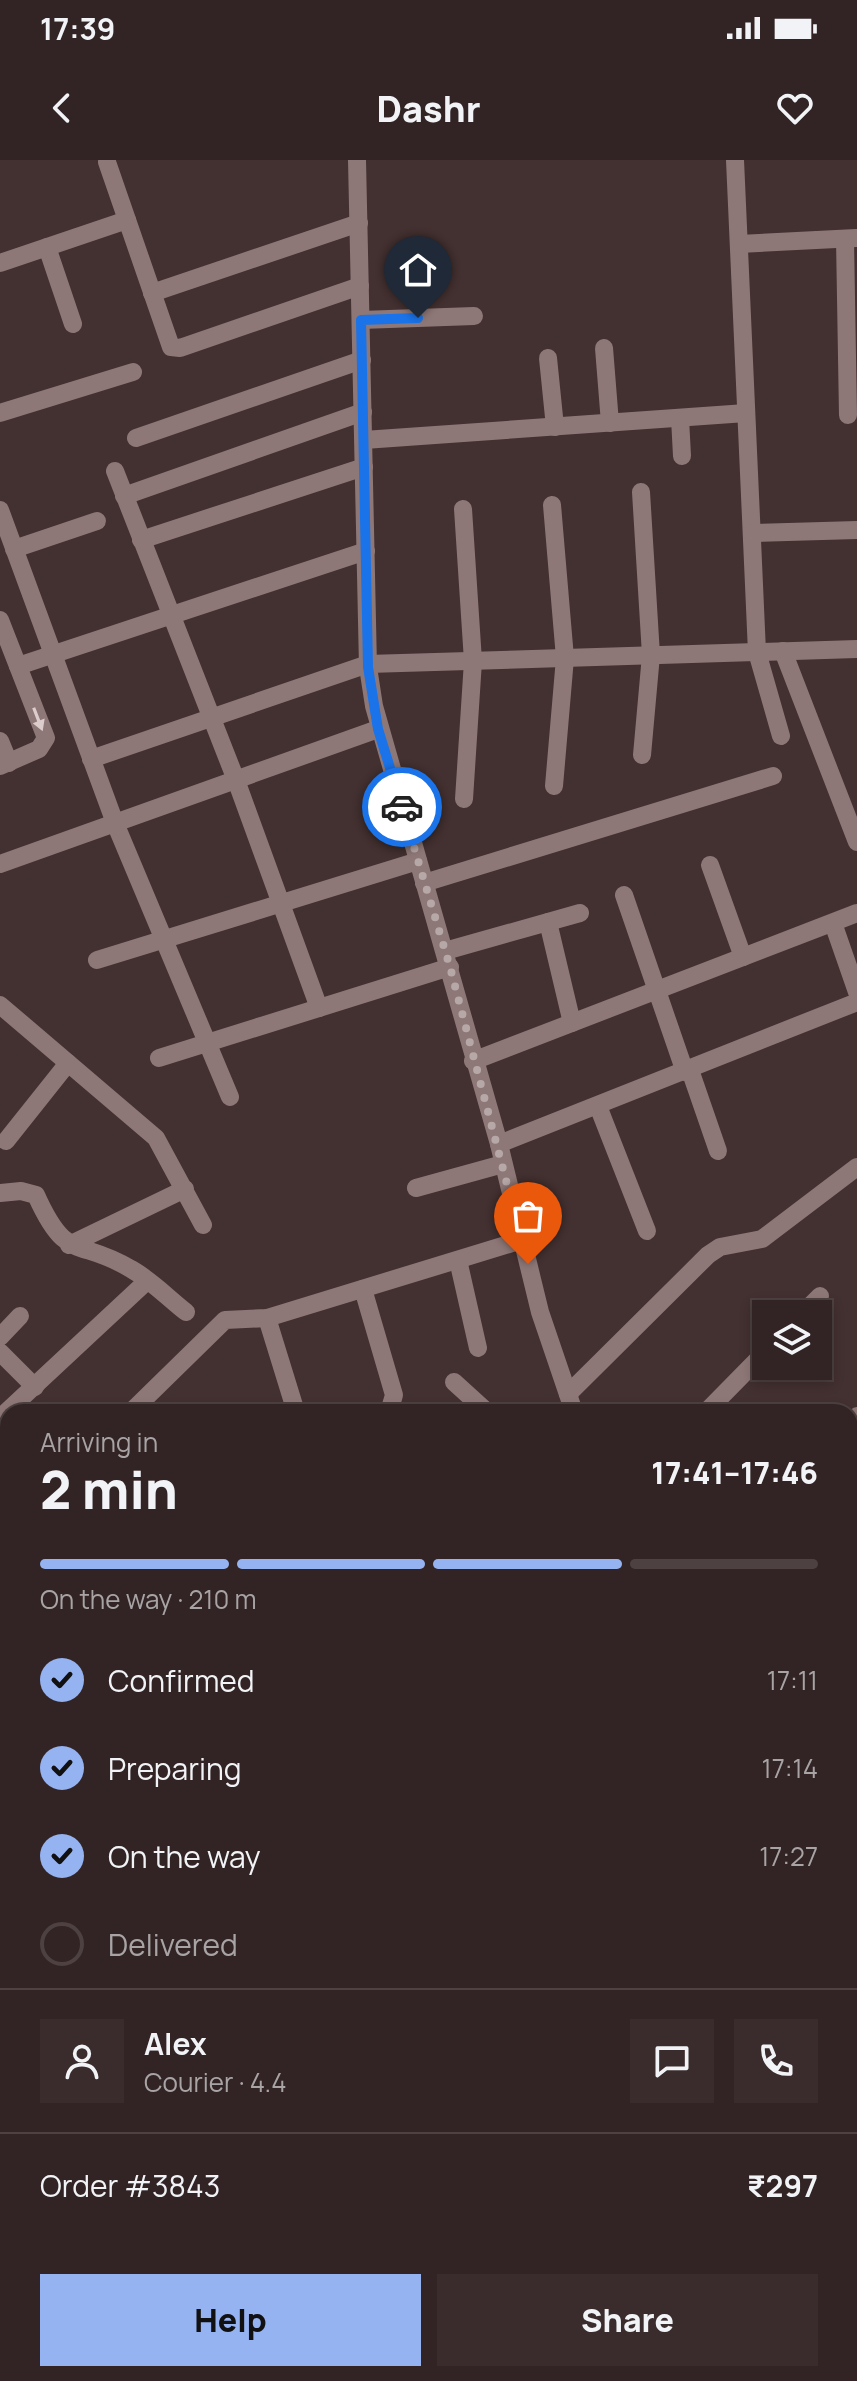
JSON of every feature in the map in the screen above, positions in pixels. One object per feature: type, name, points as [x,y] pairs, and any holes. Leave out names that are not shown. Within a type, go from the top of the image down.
[{"type":"street","points":[[357,160],[368,664],[378,729],[448,959],[473,1061],[499,1144],[540,1312],[571,1403],[708,1255],[720,1247],[762,1239],[857,1167]]},
{"type":"street","points":[[735,160],[757,652],[781,736]]},
{"type":"street","points":[[107,162],[169,344],[175,348],[360,286]]},
{"type":"street","points":[[0,263],[127,220]]},
{"type":"street","points":[[152,293],[359,223]]},
{"type":"street","points":[[739,244],[851,238],[848,415]]},
{"type":"street","points":[[47,247],[73,324]]},
{"type":"street","points":[[361,320],[474,316]]},
{"type":"street","points":[[604,348],[610,423]]},
{"type":"street","points":[[548,358],[555,427]]},
{"type":"street","points":[[136,438],[362,360]]},
{"type":"street","points":[[0,413],[133,372]]},
{"type":"street","points":[[124,496],[363,412]]},
{"type":"street","points":[[364,440],[746,413]]},
{"type":"street","points":[[680,418],[682,456]]},
{"type":"street","points":[[141,540],[364,467]]},
{"type":"street","points":[[115,471],[236,780],[319,1008]]},
{"type":"street","points":[[641,492],[651,655],[642,755]]},
{"type":"street","points":[[552,505],[565,658],[554,786]]},
{"type":"street","points":[[463,509],[473,661],[464,799]]},
{"type":"street","points":[[0,510],[115,823],[230,1097]]},
{"type":"street","points":[[14,549],[97,521]]},
{"type":"street","points":[[752,533],[857,530]]},
{"type":"street","points":[[18,666],[366,551]]},
{"type":"street","points":[[0,620],[46,738],[39,749],[4,765],[0,741]]},
{"type":"street","points":[[91,759],[368,664],[857,649]]},
{"type":"street","points":[[783,651],[857,842]]},
{"type":"street","points":[[0,875],[7,862],[378,729]]},
{"type":"street","points":[[424,883],[773,776]]},
{"type":"street","points":[[97,960],[418,861]]},
{"type":"street","points":[[710,865],[743,957]]},
{"type":"street","points":[[624,895],[656,991],[718,1151]]},
{"type":"street","points":[[159,1058],[319,1008],[548,922],[580,913]]},
{"type":"street","points":[[473,1061],[857,913]]},
{"type":"street","points":[[548,922],[572,1023]]},
{"type":"street","points":[[833,923],[857,992]]},
{"type":"street","points":[[499,1144],[857,1002]]},
{"type":"street","points":[[0,1005],[156,1138],[203,1225]]},
{"type":"street","points":[[6,1141],[68,1063]]},
{"type":"street","points":[[598,1106],[647,1231]]},
{"type":"street","points":[[416,1188],[503,1164]]},
{"type":"street","points":[[69,1245],[185,1189]]},
{"type":"street","points":[[0,1193],[21,1191],[36,1195],[54,1232],[69,1245],[130,1268],[186,1312]]},
{"type":"street","points":[[139,1404],[225,1320],[267,1318],[522,1240]]},
{"type":"street","points":[[458,1260],[478,1348]]},
{"type":"street","points":[[16,1404],[147,1281]]},
{"type":"street","points":[[363,1289],[394,1395],[391,1404]]},
{"type":"street","points":[[816,1300],[820,1296]]},
{"type":"street","points":[[0,1337],[20,1316]]},
{"type":"street","points":[[267,1318],[292,1404]]},
{"type":"street","points":[[0,1352],[35,1387]]},
{"type":"street","points":[[717,1404],[752,1366]]},
{"type":"street","points":[[454,1382],[478,1404]]},
{"type":"way so far","points":[[402,807],[499,1144],[528,1264]]},
{"type":"route","points":[[402,807],[378,729],[368,667],[361,320],[418,318]]}]
